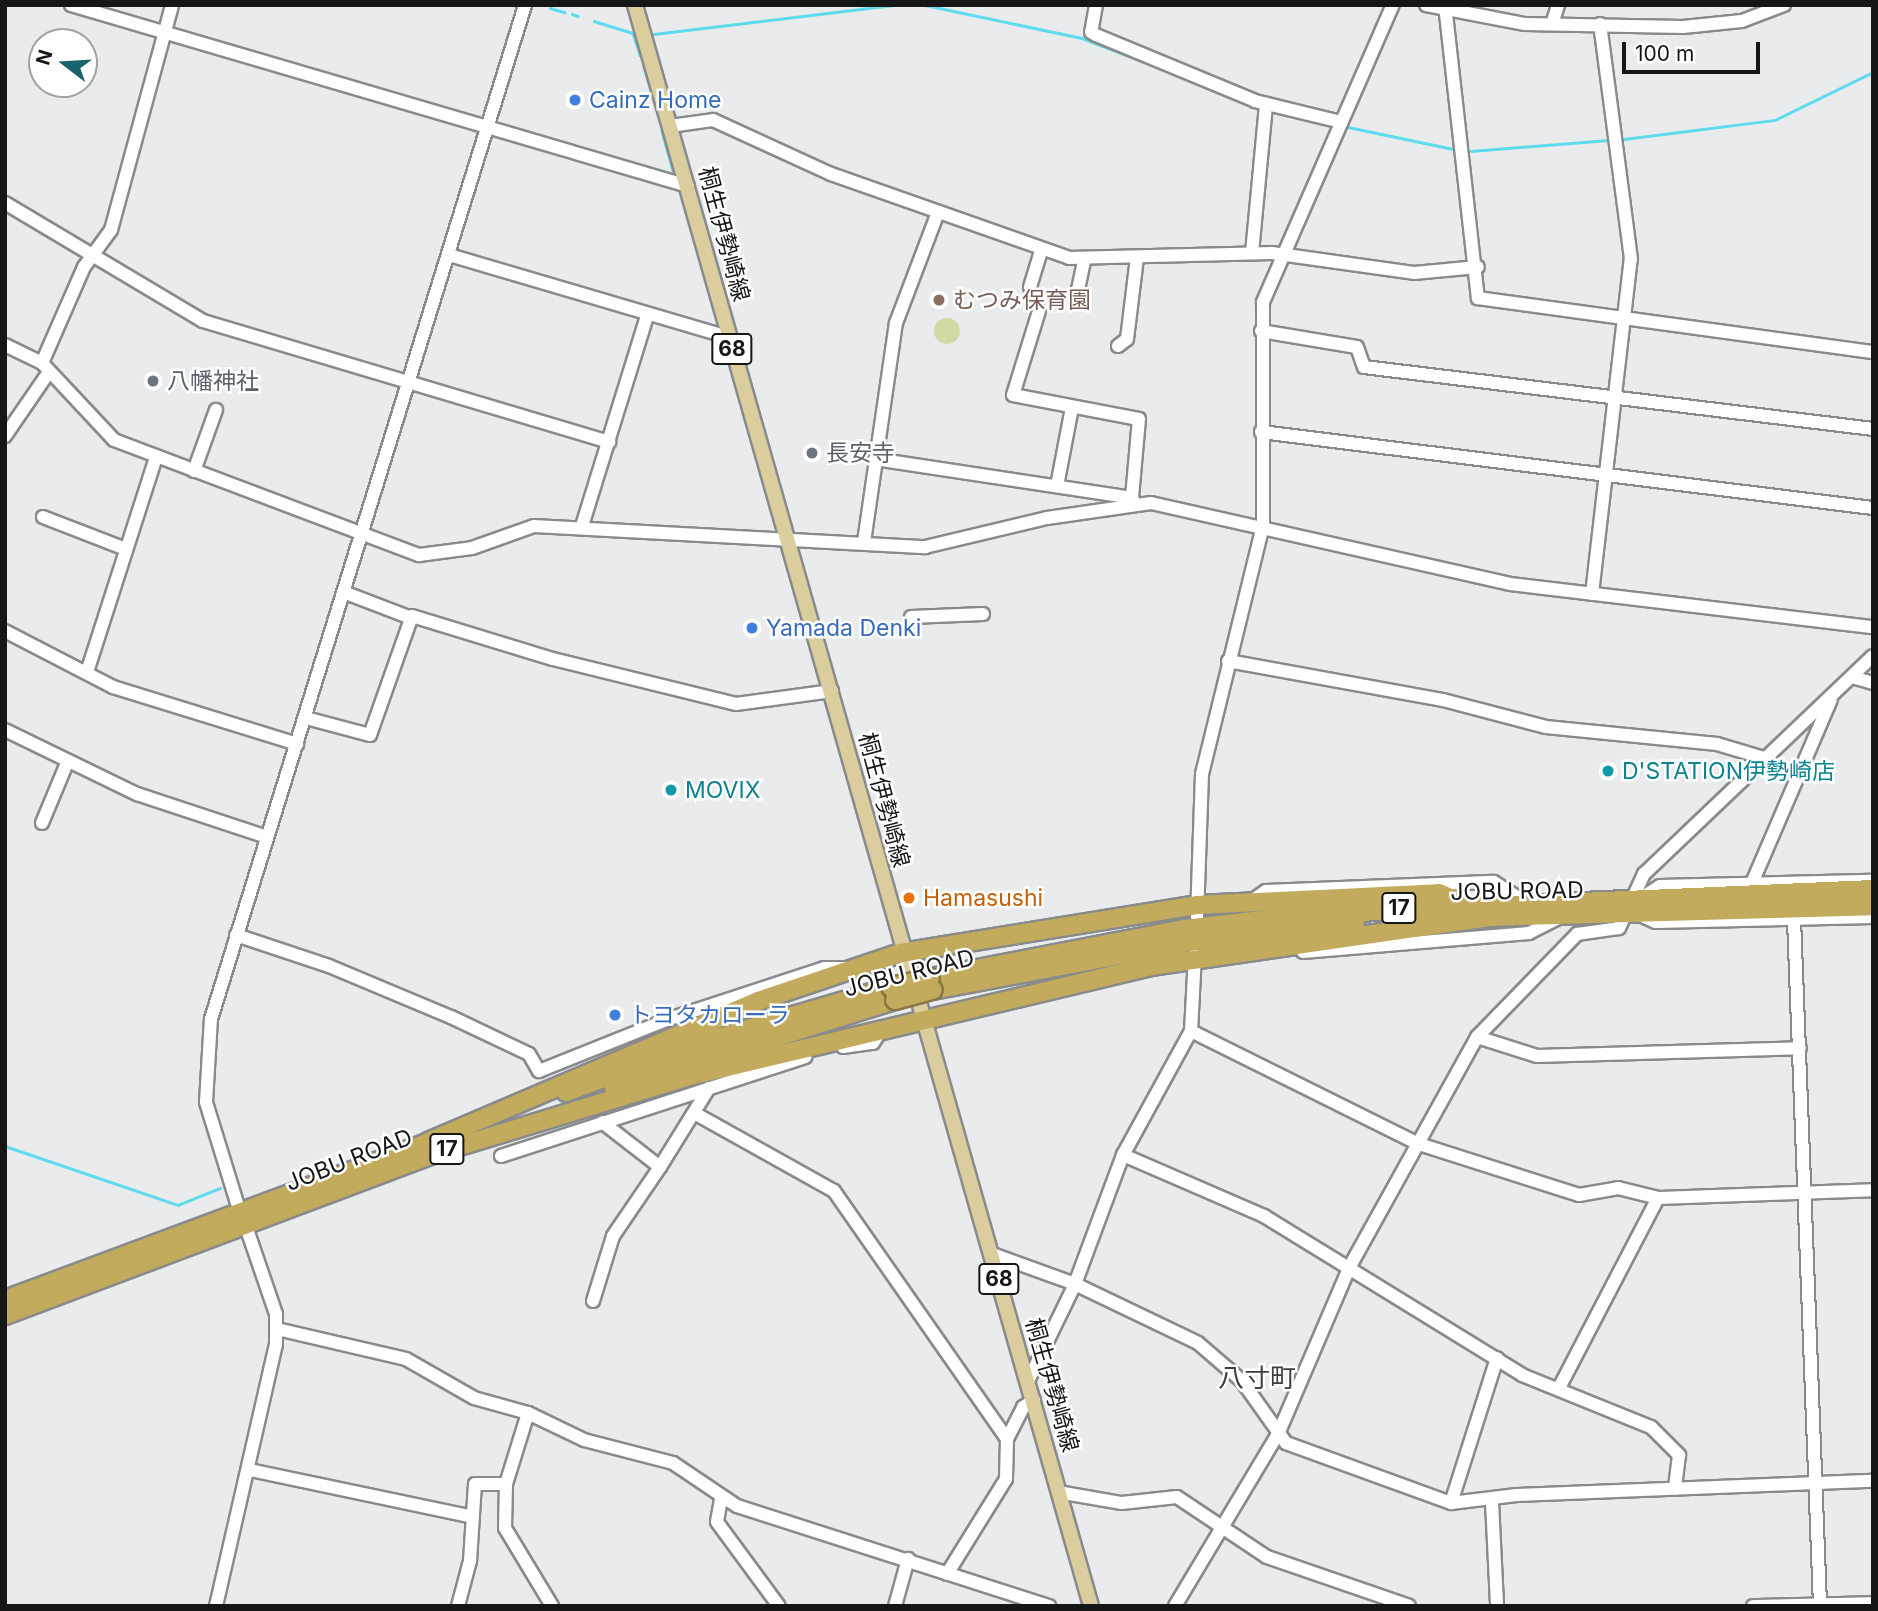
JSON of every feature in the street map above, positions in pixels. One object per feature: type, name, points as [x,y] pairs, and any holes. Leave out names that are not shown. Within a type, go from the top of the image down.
[{"type":"highway","name":"JOBU ROAD","points":[[932,984],[1189,942],[1496,916],[1563,915],[1635,905],[1873,889]]},
{"type":"highway","points":[[434,1147],[582,1073],[844,968],[901,953],[1250,903],[1439,893],[1461,903]]},
{"type":"highway","name":"JOBU ROAD","points":[[5,1315],[684,1048],[932,984],[1185,929],[1461,903],[1522,901],[1766,908],[1873,906]]},
{"type":"highway","points":[[434,1147],[694,1074],[1196,954],[1496,916]]},
{"type":"highway","name":"JOBU ROAD","points":[[5,1300],[434,1147]]},
{"type":"main road","name":"桐生伊勢崎線","points":[[635,5],[789,537],[920,1022],[992,1254],[1091,1606]]},
{"type":"street","points":[[71,5],[487,130],[688,186]]},
{"type":"street","points":[[5,436],[45,368],[91,256],[111,230],[172,5]]},
{"type":"street","points":[[237,1203],[214,1141],[205,1067],[236,935],[365,536],[525,5]]},
{"type":"street","points":[[1096,5],[1091,32],[1266,104],[1341,121]]},
{"type":"street","points":[[1197,911],[1202,775],[1263,525],[1261,331],[1265,295],[1281,253],[1393,5]]},
{"type":"street","points":[[1426,5],[1446,14],[1552,24],[1719,24],[1784,5]]},
{"type":"street","points":[[1552,24],[1558,5]]},
{"type":"street","points":[[1446,14],[1482,300],[1873,352]]},
{"type":"street","points":[[1592,594],[1626,320],[1629,228],[1600,24]]},
{"type":"street","points":[[1252,253],[1266,104]]},
{"type":"street","points":[[670,126],[713,120],[937,215],[1041,250],[1084,261],[1281,253],[1413,273],[1478,267]]},
{"type":"street","points":[[5,203],[203,321],[609,442]]},
{"type":"street","points":[[864,542],[897,323],[937,215]]},
{"type":"street","points":[[1030,287],[1041,250]]},
{"type":"street","points":[[449,255],[647,316],[729,337]]},
{"type":"street","points":[[1118,346],[1127,339],[1137,257]]},
{"type":"street","points":[[1076,299],[1084,261]]},
{"type":"street","points":[[1039,311],[1013,395],[1143,422],[1134,501]]},
{"type":"street","points":[[582,526],[647,316]]},
{"type":"street","points":[[1261,331],[1357,347],[1364,367],[1616,395],[1873,429]]},
{"type":"street","points":[[5,345],[45,368],[114,440],[365,536],[430,556],[534,526],[789,537],[925,547],[1134,501]]},
{"type":"street","points":[[1057,486],[1072,407]]},
{"type":"street","points":[[194,471],[216,410]]},
{"type":"street","points":[[1261,432],[1873,508]]},
{"type":"street","points":[[88,669],[156,457]]},
{"type":"street","points":[[875,459],[1166,505],[1263,525],[1510,584],[1873,627]]},
{"type":"street","points":[[43,517],[126,549]]},
{"type":"street","points":[[346,593],[409,617],[736,704],[832,691]]},
{"type":"street","points":[[911,617],[983,614]]},
{"type":"street","points":[[306,718],[367,737],[409,617]]},
{"type":"street","points":[[5,631],[88,669],[113,687],[297,744]]},
{"type":"street","points":[[1635,905],[1644,874],[1873,656]]},
{"type":"street","points":[[1228,661],[1443,700],[1546,727],[1717,744],[1763,758]]},
{"type":"street","points":[[1852,677],[1873,683]]},
{"type":"street","points":[[1752,883],[1833,695]]},
{"type":"street","points":[[5,730],[137,794],[267,837]]},
{"type":"street","points":[[42,823],[67,762]]},
{"type":"street","points":[[1175,1606],[1278,1434],[1349,1268],[1477,1037],[1577,934],[1619,928],[1635,905],[1660,886],[1873,881]]},
{"type":"street","points":[[1250,903],[1266,891],[1494,882],[1522,901]]},
{"type":"street","points":[[1635,905],[1656,922],[1873,917]]},
{"type":"street","points":[[1766,908],[1787,919]]},
{"type":"street","points":[[1232,951],[1250,958],[1529,933],[1563,915]]},
{"type":"street","points":[[1787,919],[1800,1048],[1820,1605]]},
{"type":"street","points":[[236,935],[329,965],[451,1017],[529,1054],[539,1071],[669,1019],[824,968],[844,968]]},
{"type":"street","points":[[1028,1381],[1075,1284],[1123,1155],[1191,1031],[1196,954]]},
{"type":"street","points":[[500,1156],[709,1088],[873,1043],[882,1029]]},
{"type":"street","points":[[1191,1031],[1419,1144],[1579,1195],[1625,1188],[1658,1198],[1873,1189]]},
{"type":"street","points":[[1477,1037],[1537,1056],[1800,1048]]},
{"type":"street","points":[[593,1301],[613,1236],[695,1114],[709,1088]]},
{"type":"street","points":[[695,1114],[834,1191],[1007,1439]]},
{"type":"street","points":[[602,1122],[660,1167]]},
{"type":"street","points":[[1123,1155],[1223,1196],[1349,1268],[1497,1358],[1559,1388],[1619,1410],[1670,1441],[1679,1455],[1675,1489]]},
{"type":"street","points":[[1559,1388],[1658,1198]]},
{"type":"street","points":[[216,1606],[250,1469],[277,1329],[248,1231]]},
{"type":"street","points":[[992,1254],[1075,1284],[1214,1354],[1278,1434],[1451,1503],[1492,1502],[1517,1495],[1873,1481]]},
{"type":"street","points":[[277,1329],[406,1359],[466,1395],[528,1413],[584,1440],[673,1463],[721,1499],[1049,1606]]},
{"type":"street","points":[[1451,1503],[1497,1358]]},
{"type":"street","points":[[947,1574],[1006,1479],[1007,1439],[1034,1399]]},
{"type":"street","points":[[528,1413],[506,1483],[507,1536],[552,1606]]},
{"type":"street","points":[[250,1469],[468,1516]]},
{"type":"street","points":[[458,1606],[470,1562],[468,1516],[477,1481],[506,1483]]},
{"type":"street","points":[[1058,1492],[1122,1503],[1177,1497],[1290,1568],[1409,1606]]},
{"type":"street","points":[[721,1499],[717,1522],[779,1606]]},
{"type":"street","points":[[1492,1502],[1497,1606]]},
{"type":"street","points":[[895,1606],[908,1559]]},
{"type":"street","points":[[1753,1606],[1873,1603]]},
{"type":"green space","points":[[947,318],[956,322],[960,331],[956,340],[947,344],[938,340],[934,331],[938,322]]},
{"type":"waterway","points":[[654,34],[893,5]]},
{"type":"waterway","points":[[925,5],[1082,38],[1142,61]]},
{"type":"waterway","points":[[550,8],[564,12]]},
{"type":"waterway","points":[[572,14],[578,16]]},
{"type":"waterway","points":[[594,21],[633,33],[640,55]]},
{"type":"waterway","points":[[644,67],[660,121]]},
{"type":"waterway","points":[[1624,139],[1775,120],[1873,72]]},
{"type":"waterway","points":[[1348,127],[1458,150]]},
{"type":"waterway","points":[[662,131],[675,178]]},
{"type":"waterway","points":[[1471,151],[1609,140]]},
{"type":"waterway","points":[[5,1146],[178,1205],[220,1188]]},
{"type":"place","name":"Cainz Home","points":[[575,100]]},
{"type":"place","name":"むつみ保育園","points":[[939,300]]},
{"type":"place","name":"八幡神社","points":[[153,381]]},
{"type":"place","name":"長安寺","points":[[812,453]]},
{"type":"place","name":"Yamada Denki","points":[[752,628]]},
{"type":"place","name":"D'STATION伊勢崎店","points":[[1608,771]]},
{"type":"place","name":"MOVIX","points":[[671,790]]},
{"type":"place","name":"Hamasushi","points":[[909,898]]},
{"type":"place","name":"トヨタカローラ","points":[[615,1015]]},
{"type":"district","name":"八寸町","points":[[1257,1378]]}]
